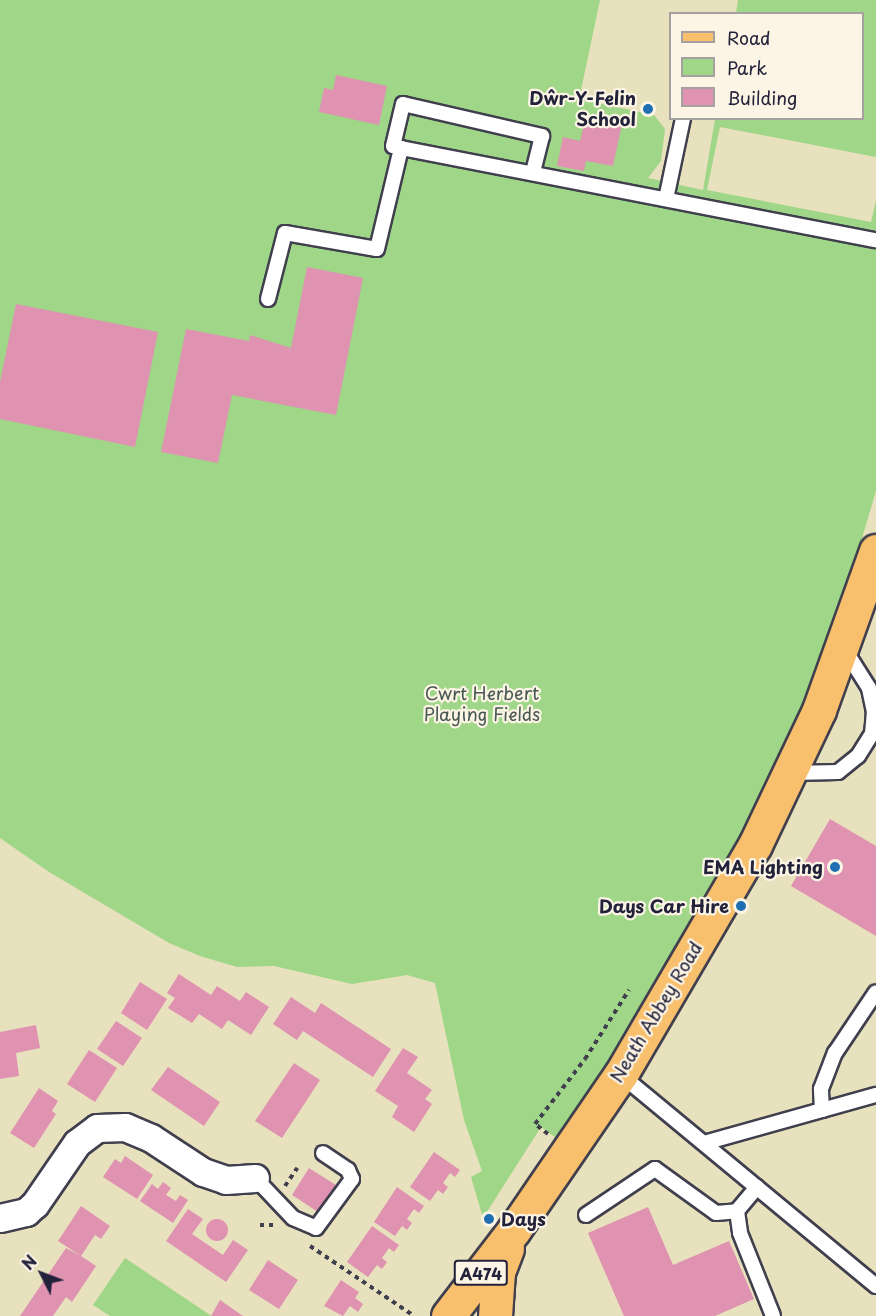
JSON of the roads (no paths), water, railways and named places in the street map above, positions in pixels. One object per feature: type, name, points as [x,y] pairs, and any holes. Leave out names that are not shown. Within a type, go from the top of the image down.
[{"type":"main road","name":"Neath Abbey Road","points":[[448,1316],[514,1230],[621,1074],[755,845],[791,773],[844,648],[876,551]]},
{"type":"main road","name":"Neath Abbey Road","points":[[495,1316],[498,1272],[514,1230]]},
{"type":"street","points":[[0,1218],[26,1212],[35,1204],[77,1143],[97,1128],[125,1127],[151,1138],[203,1172],[226,1180],[255,1178]]},
{"type":"lane","points":[[533,173],[542,136],[402,105],[393,146],[876,240]]},
{"type":"lane","points":[[666,199],[683,120]]},
{"type":"lane","points":[[268,299],[285,233],[377,249],[401,148]]},
{"type":"lane","points":[[791,773],[838,772],[858,756],[874,734],[874,712],[869,688],[844,648]]},
{"type":"lane","points":[[822,1110],[821,1089],[835,1053],[876,992]]},
{"type":"lane","points":[[621,1074],[876,1286]]},
{"type":"lane","points":[[704,1143],[876,1095]]},
{"type":"lane","points":[[255,1178],[294,1218],[316,1228],[352,1179],[348,1170],[323,1153]]},
{"type":"lane","points":[[586,1215],[655,1169],[716,1213],[737,1210],[757,1187]]},
{"type":"lane","points":[[737,1210],[740,1233],[773,1316]]},
{"type":"place","name":"Dŵr-Y-Felin School","points":[[648,109]]},
{"type":"place","name":"EMA Lighting","points":[[835,867]]},
{"type":"place","name":"Days Car Hire","points":[[741,906]]},
{"type":"place","name":"Days","points":[[489,1219]]},
{"type":"park label","name":"Cwrt Herbert Playing Fields","points":[[482,704]]}]
